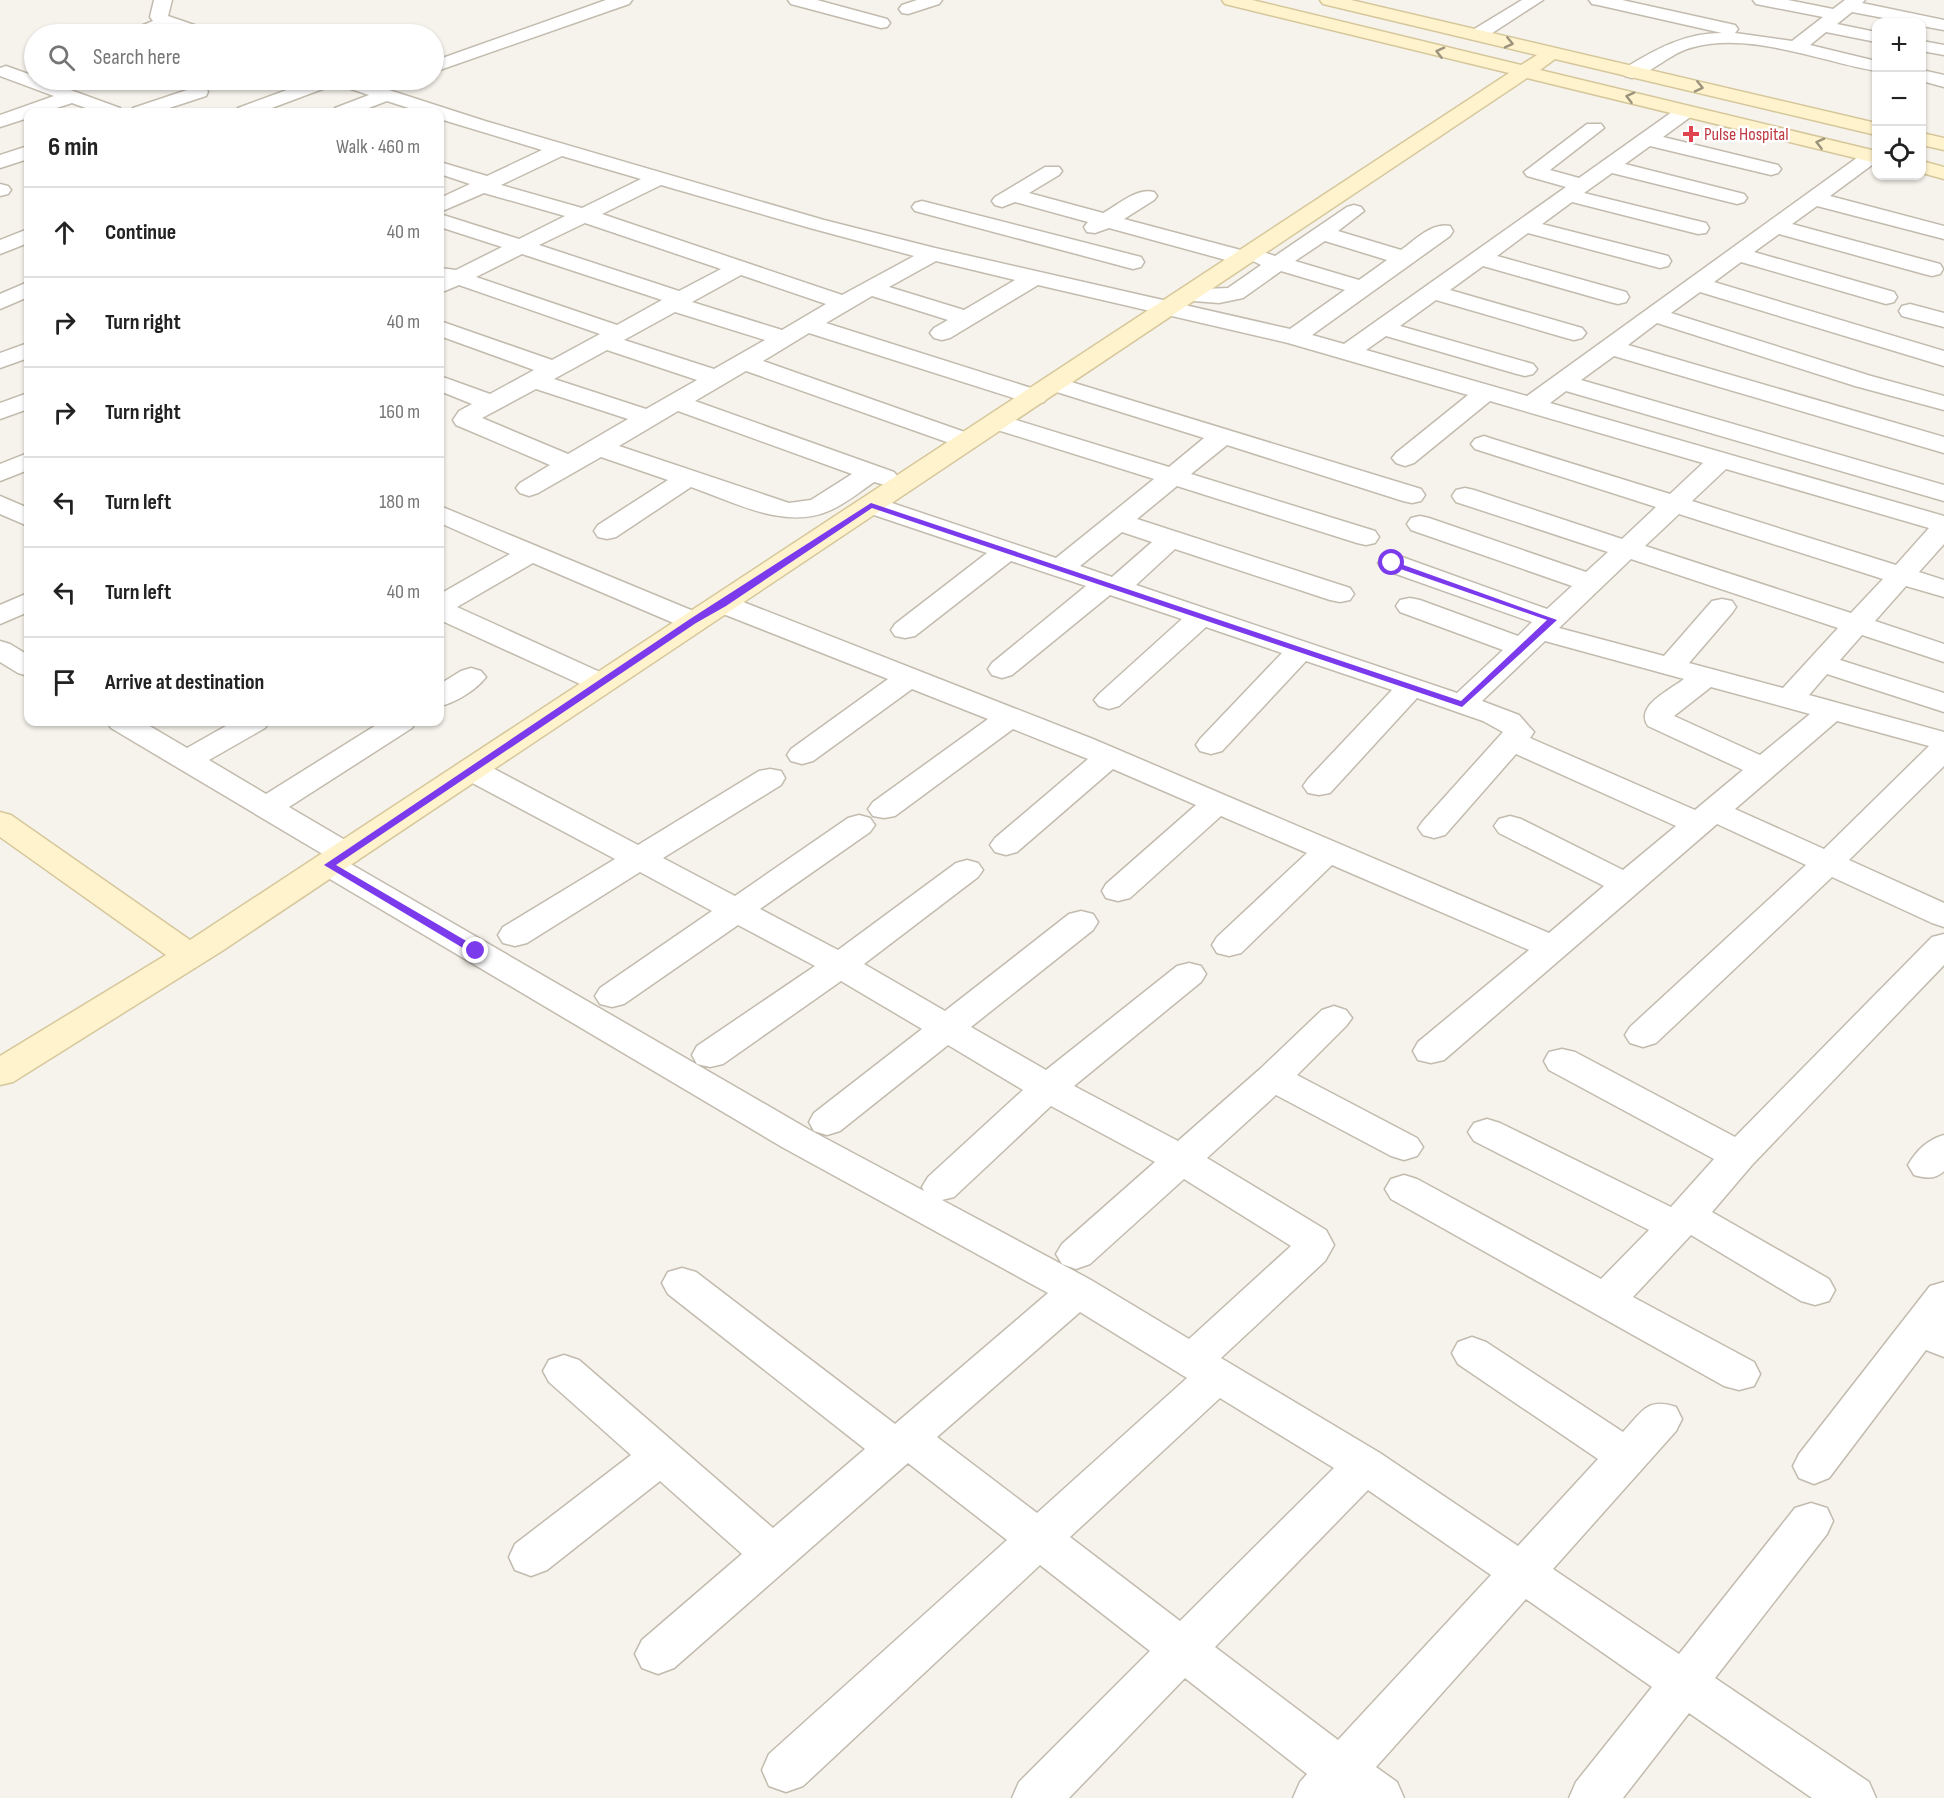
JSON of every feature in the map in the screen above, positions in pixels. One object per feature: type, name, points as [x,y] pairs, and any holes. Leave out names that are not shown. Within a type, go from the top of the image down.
[{"type":"street","points":[[162,0],[159,17],[171,24]]},
{"type":"street","points":[[444,63],[623,0]]},
{"type":"street","points":[[797,0],[881,22]]},
{"type":"street","points":[[909,9],[932,0]]},
{"type":"street","points":[[1231,0],[1872,156]]},
{"type":"street","points":[[1329,0],[1872,128]]},
{"type":"street","points":[[1477,35],[1534,0]]},
{"type":"street","points":[[1598,0],[1726,28],[1733,32],[1729,37]]},
{"type":"street","points":[[1654,12],[1673,0]]},
{"type":"street","points":[[1762,0],[1944,25]]},
{"type":"street","points":[[1841,12],[1872,34]]},
{"type":"street","points":[[1794,48],[1841,12]]},
{"type":"street","points":[[160,24],[165,22]]},
{"type":"street","points":[[1632,72],[1672,48],[1692,41],[1729,37],[1872,65]]},
{"type":"street","points":[[1926,47],[1944,50]]},
{"type":"street","points":[[0,1073],[190,956],[1552,53]]},
{"type":"street","points":[[3,73],[24,68]]},
{"type":"street","points":[[3,73],[24,80]]},
{"type":"street","points":[[1926,77],[1944,81]]},
{"type":"street","points":[[51,90],[102,108]]},
{"type":"street","points":[[195,90],[221,100]]},
{"type":"street","points":[[256,108],[303,90]]},
{"type":"street","points":[[349,108],[382,90]]},
{"type":"street","points":[[390,90],[430,108]]},
{"type":"street","points":[[152,108],[200,92]]},
{"type":"street","points":[[38,108],[71,97]]},
{"type":"street","points":[[1348,352],[1686,111]]},
{"type":"street","points":[[0,121],[24,113]]},
{"type":"street","points":[[444,114],[817,224],[933,254],[1027,275],[1179,301],[1294,337],[1944,526],[1790,698]]},
{"type":"street","points":[[1594,128],[1534,172],[1575,190],[1698,228]]},
{"type":"street","points":[[1647,139],[1771,169]]},
{"type":"street","points":[[1926,140],[1944,144]]},
{"type":"street","points":[[0,147],[24,153]]},
{"type":"street","points":[[444,204],[560,149]]},
{"type":"street","points":[[0,162],[24,155]]},
{"type":"street","points":[[1532,405],[1812,198],[1872,157]]},
{"type":"street","points":[[1610,166],[1737,198]]},
{"type":"street","points":[[1926,168],[1944,173]]},
{"type":"street","points":[[444,169],[844,303]]},
{"type":"street","points":[[971,220],[1052,171]]},
{"type":"street","points":[[445,278],[519,247],[659,178]]},
{"type":"street","points":[[1011,195],[1105,221],[1278,263],[1362,288]]},
{"type":"street","points":[[942,333],[1027,275],[1066,245],[1148,196]]},
{"type":"street","points":[[1812,198],[1944,233]]},
{"type":"street","points":[[922,207],[1133,262]]},
{"type":"street","points":[[1179,301],[1229,295],[1354,211]]},
{"type":"street","points":[[444,221],[784,338]]},
{"type":"street","points":[[1525,226],[1660,261]]},
{"type":"street","points":[[1775,226],[1938,278]]},
{"type":"street","points":[[1294,337],[1442,231]]},
{"type":"street","points":[[1321,233],[1404,258]]},
{"type":"street","points":[[0,248],[24,237]]},
{"type":"street","points":[[529,488],[844,303],[933,254]]},
{"type":"street","points":[[1736,254],[1886,297]]},
{"type":"street","points":[[1480,258],[1618,297]]},
{"type":"street","points":[[570,464],[465,420],[738,268]]},
{"type":"street","points":[[445,278],[612,337],[716,378]]},
{"type":"street","points":[[1697,284],[1944,359]]},
{"type":"street","points":[[870,288],[966,318]]},
{"type":"street","points":[[0,302],[24,292]]},
{"type":"street","points":[[1433,292],[1574,333]]},
{"type":"street","points":[[1910,311],[1944,320]]},
{"type":"street","points":[[1654,315],[1863,381],[1944,403]]},
{"type":"street","points":[[807,325],[1045,390],[1224,435],[1412,495]]},
{"type":"street","points":[[1383,328],[1525,369]]},
{"type":"street","points":[[444,330],[648,418]]},
{"type":"street","points":[[1610,347],[1944,444]]},
{"type":"street","points":[[0,361],[24,352]]},
{"type":"street","points":[[743,362],[968,441]]},
{"type":"street","points":[[1563,382],[1944,493]]},
{"type":"street","points":[[444,385],[492,403]]},
{"type":"street","points":[[1405,458],[1486,392]]},
{"type":"street","points":[[0,412],[24,402]]},
{"type":"street","points":[[676,402],[904,484]]},
{"type":"street","points":[[997,422],[1366,537]]},
{"type":"street","points":[[1060,569],[1224,435]]},
{"type":"street","points":[[1484,444],[1944,589]]},
{"type":"street","points":[[597,447],[786,511],[799,513],[819,506],[871,472]]},
{"type":"street","points":[[1462,704],[1721,460]]},
{"type":"street","points":[[0,473],[24,463]]},
{"type":"street","points":[[607,531],[688,478]]},
{"type":"street","points":[[1465,496],[1944,653]]},
{"type":"street","points":[[0,504],[24,516]]},
{"type":"street","points":[[871,506],[1462,704],[1507,720],[1516,726],[1519,732],[1434,828]]},
{"type":"street","points":[[444,516],[693,621]]},
{"type":"street","points":[[1118,522],[1340,594]]},
{"type":"street","points":[[1420,524],[1591,583]]},
{"type":"street","points":[[1002,669],[1171,539]]},
{"type":"street","points":[[904,630],[1007,551]]},
{"type":"street","points":[[444,603],[531,553]]},
{"type":"street","points":[[1392,563],[1539,632]]},
{"type":"street","points":[[0,616],[24,603]]},
{"type":"street","points":[[723,604],[1109,757],[1552,947]]},
{"type":"street","points":[[1410,606],[1539,632],[1944,741]]},
{"type":"street","points":[[1671,666],[1722,607]]},
{"type":"street","points":[[444,612],[601,683]]},
{"type":"street","points":[[1109,700],[1202,616]]},
{"type":"street","points":[[0,650],[24,665]]},
{"type":"street","points":[[1211,745],[1301,650]]},
{"type":"street","points":[[1822,663],[1944,704]]},
{"type":"street","points":[[1707,676],[1659,712],[1659,720],[1763,768]]},
{"type":"street","points":[[444,694],[471,677]]},
{"type":"street","points":[[802,755],[909,677]]},
{"type":"street","points":[[1319,786],[1411,687]]},
{"type":"street","points":[[1431,1051],[1832,710]]},
{"type":"street","points":[[612,996],[736,908],[871,817],[1010,717]]},
{"type":"street","points":[[129,726],[267,807],[337,859],[795,1138],[1076,1272],[1204,1368],[1365,1465],[1852,1798]]},
{"type":"street","points":[[188,760],[247,726]]},
{"type":"street","points":[[267,807],[395,726]]},
{"type":"street","points":[[1511,741],[1828,863],[1944,916]]},
{"type":"street","points":[[1643,1035],[1828,863],[1944,749]]},
{"type":"street","points":[[1006,845],[1109,757]]},
{"type":"street","points":[[472,770],[840,965],[1048,1088],[1182,1160],[1305,1234],[1314,1245],[1204,1368],[1038,1538],[786,1770]]},
{"type":"street","points":[[515,935],[770,778]]},
{"type":"street","points":[[1118,891],[1216,803]]},
{"type":"street","points":[[0,822],[190,956]]},
{"type":"street","points":[[1510,826],[1625,884]]},
{"type":"street","points":[[1229,945],[1328,851]]},
{"type":"street","points":[[710,1055],[840,965],[967,870]]},
{"type":"street","points":[[827,1122],[946,1026],[1081,922]]},
{"type":"street","points":[[1605,1300],[1681,1221],[1739,1156],[1944,945]]},
{"type":"street","points":[[941,1187],[1048,1088],[1189,974]]},
{"type":"street","points":[[658,1654],[901,1443],[1076,1272],[1182,1160],[1273,1078],[1334,1018]]},
{"type":"street","points":[[1562,1061],[1739,1156]]},
{"type":"street","points":[[1273,1078],[1404,1148]]},
{"type":"street","points":[[1487,1132],[1681,1221],[1815,1290]]},
{"type":"street","points":[[1404,1188],[1739,1374]]},
{"type":"street","points":[[682,1283],[901,1443],[1038,1538],[1183,1649],[1329,1785],[1380,1798]]},
{"type":"street","points":[[1814,1466],[1936,1322]]},
{"type":"street","points":[[1472,1353],[1628,1456]]},
{"type":"street","points":[[564,1371],[773,1555]]},
{"type":"street","points":[[1329,1785],[1661,1419]]},
{"type":"street","points":[[531,1557],[661,1456]]},
{"type":"street","points":[[1036,1798],[1365,1465]]},
{"type":"street","points":[[1593,1798],[1811,1521]]},
{"type":"place","name":"Pulse Hospital","points":[[1691,134]]},
{"type":"route","points":[[476,951],[329,865],[693,621],[723,604],[871,506],[1462,704],[1552,620],[1392,563]]}]
